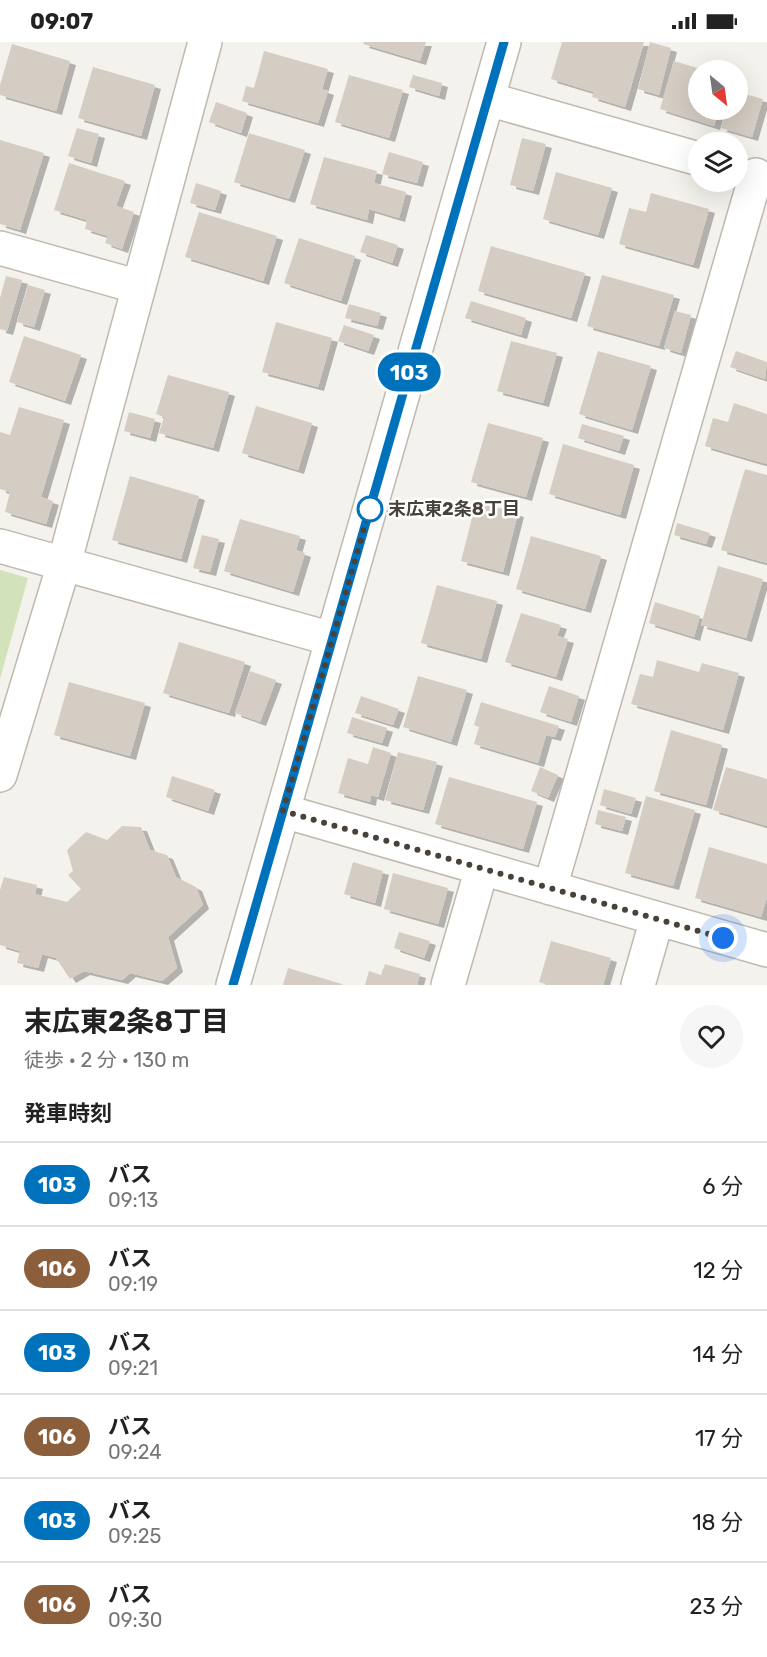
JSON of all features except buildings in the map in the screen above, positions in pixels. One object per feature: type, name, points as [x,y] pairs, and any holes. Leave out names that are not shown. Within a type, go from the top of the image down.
[{"type":"street","points":[[0,775],[64,564],[205,42]]},
{"type":"street","points":[[233,985],[504,42]]},
{"type":"street","points":[[488,99],[688,156]]},
{"type":"street","points":[[550,888],[754,174]]},
{"type":"street","points":[[0,248],[139,287]]},
{"type":"street","points":[[0,546],[332,639]]},
{"type":"street","points":[[283,811],[767,950]]},
{"type":"street","points":[[448,985],[482,868]]},
{"type":"street","points":[[638,985],[657,919]]},
{"type":"green space","points":[[0,570],[28,578],[0,679]]},
{"type":"bus line","name":"103","points":[[233,985],[504,42]]},
{"type":"place","name":"末広東2条8丁目","points":[[370,509]]},
{"type":"route","points":[[370,509],[371,504],[283,811],[723,938]]}]
